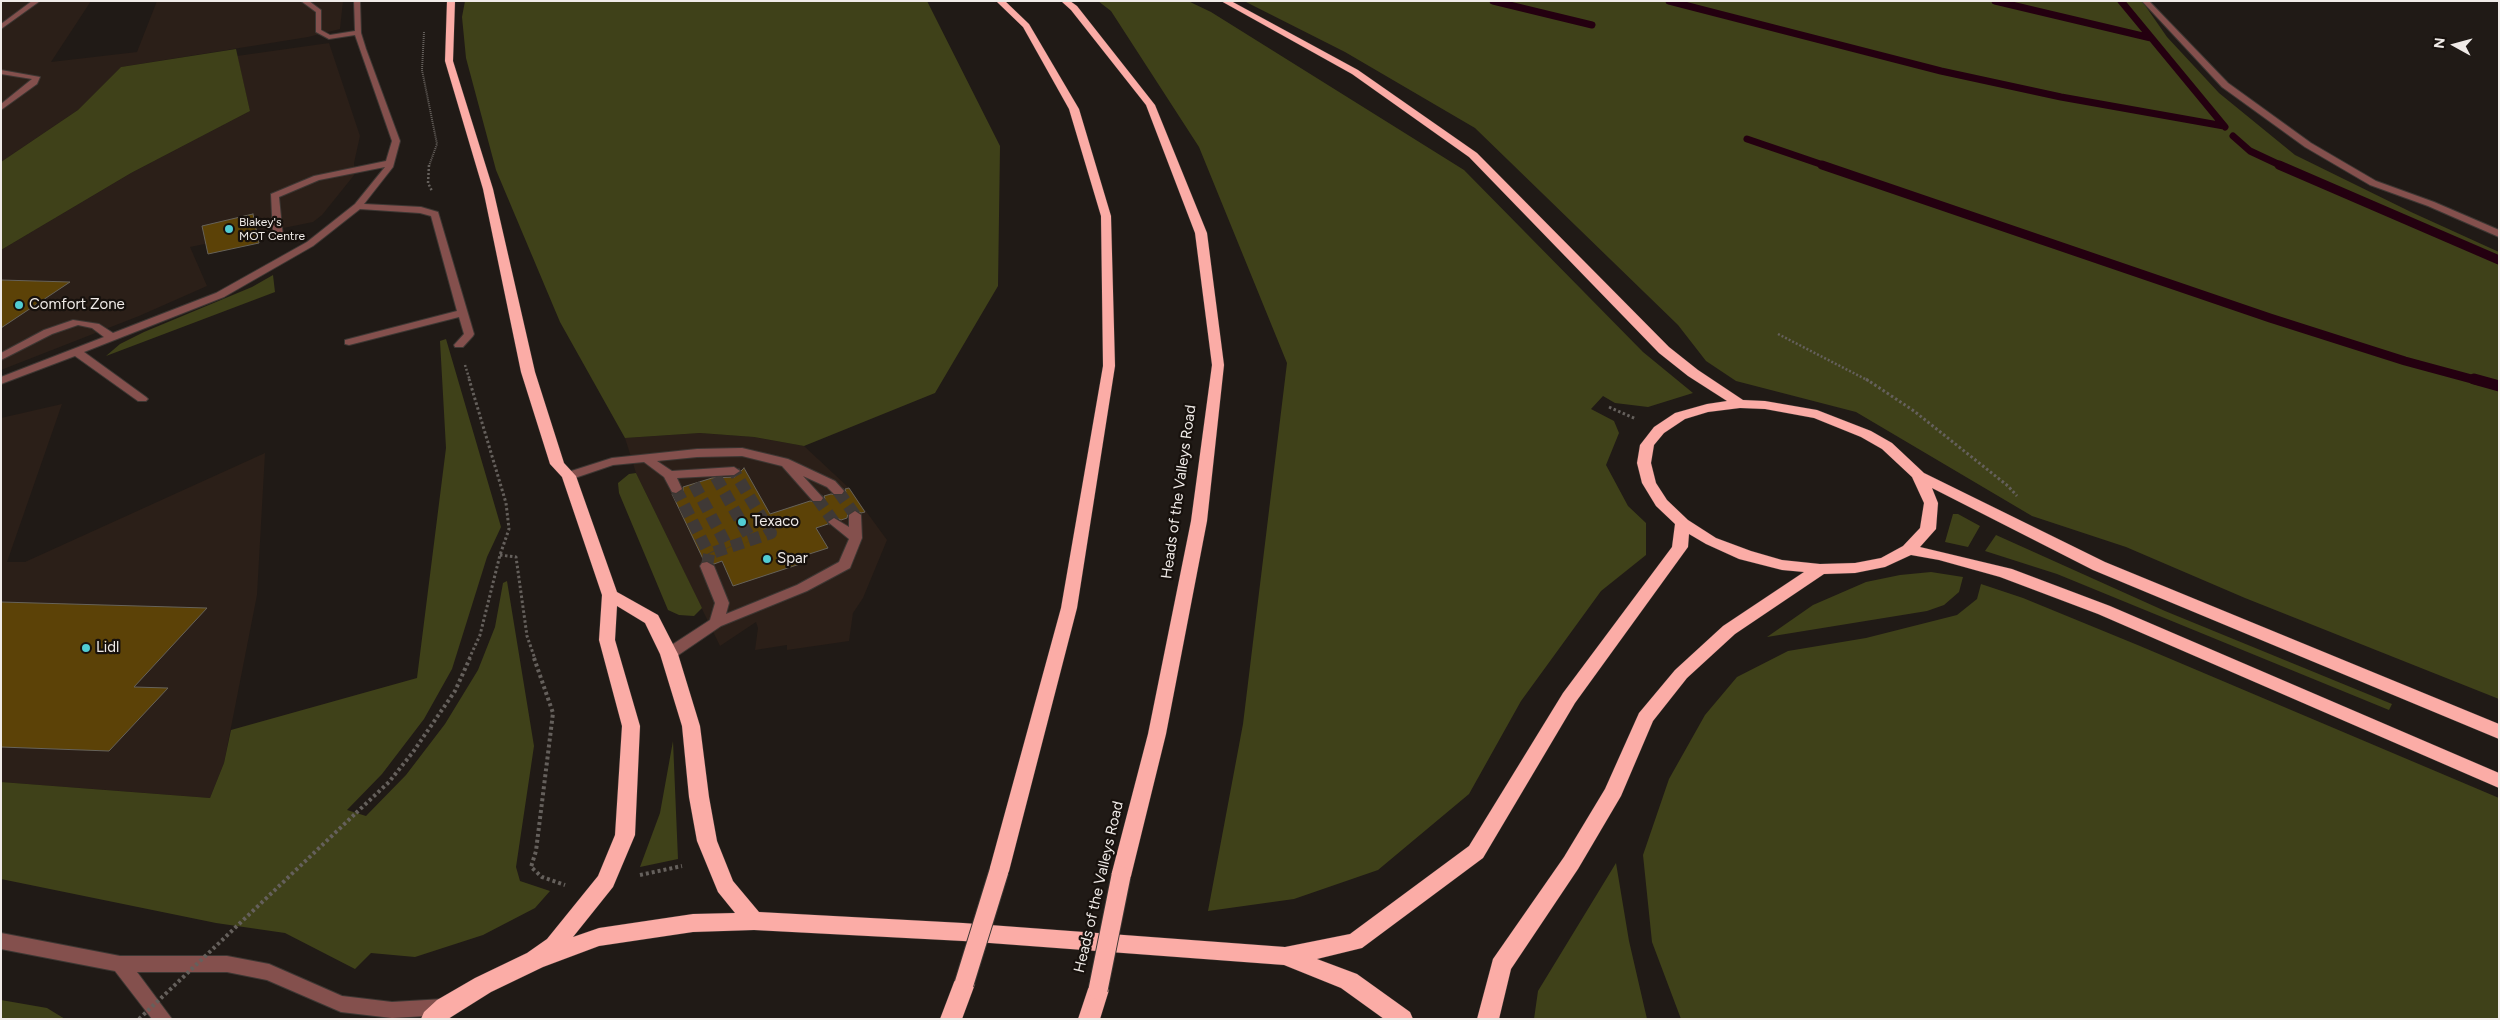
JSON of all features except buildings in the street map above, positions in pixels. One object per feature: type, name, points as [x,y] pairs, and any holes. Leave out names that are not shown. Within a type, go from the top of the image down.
[{"type":"highway","points":[[451,1],[448,62],[488,189],[528,372],[557,464],[569,476],[610,595],[607,640],[631,726],[625,836],[606,881],[554,945],[536,960]]},
{"type":"highway","points":[[951,1019],[964,984],[999,871],[1069,608],[1109,366],[1106,216],[1074,109],[1026,26],[1000,1]]},
{"type":"highway","name":"Heads of the Valleys Road","points":[[1065,1],[1074,8],[1150,105],[1201,233],[1218,365],[1199,521],[1157,734],[1121,876],[1098,990],[1089,1019]]},
{"type":"highway","points":[[1225,1],[1355,72],[1473,155],[1664,350],[1693,373],[1740,404]]},
{"type":"highway","points":[[1740,404],[1791,408],[1842,423],[1887,446],[1906,461],[1919,476],[1931,503],[1928,528],[1909,550],[1885,562],[1855,568],[1820,569],[1782,565],[1745,555],[1711,541],[1683,523],[1661,503],[1648,483],[1644,463],[1648,445],[1659,430],[1680,416],[1707,408],[1740,404]]},
{"type":"highway","points":[[1919,476],[2099,566],[2499,732]]},
{"type":"highway","points":[[438,1013],[483,985],[536,960],[599,938],[637,930],[693,923],[754,921],[964,932],[1284,956],[1355,942],[1476,852],[1569,698],[1661,576],[1680,546],[1683,523]]},
{"type":"highway","points":[[1909,550],[1939,555],[2006,573],[2104,610],[2499,781]]},
{"type":"highway","points":[[1488,1019],[1501,966],[1571,863],[1614,792],[1644,718],[1681,674],[1729,630],[1820,569]]},
{"type":"highway","points":[[610,595],[652,619],[669,654],[691,726],[699,797],[707,841],[726,886],[754,921]]},
{"type":"highway","points":[[1284,956],[1349,981],[1402,1019]]},
{"type":"street","points":[[1,27],[38,1]]},
{"type":"street","points":[[304,1],[319,11],[318,31],[329,38],[358,33]]},
{"type":"street","points":[[1,381],[220,295],[310,244],[358,206],[373,190],[390,163],[396,141],[358,33],[357,1]]},
{"type":"street","points":[[2145,1],[2226,85],[2308,144],[2373,183],[2431,204],[2499,234]]},
{"type":"street","points":[[1,72],[36,77],[34,82],[1,108]]},
{"type":"street","points":[[278,237],[274,196],[317,178],[390,163]]},
{"type":"street","points":[[358,206],[421,210],[435,214],[469,334],[459,345]]},
{"type":"street","points":[[349,342],[464,313]]},
{"type":"street","points":[[1,357],[48,332],[77,322],[95,326],[113,338]]},
{"type":"street","points":[[77,352],[142,398]]},
{"type":"street","points":[[569,476],[612,462],[698,453],[742,452],[784,462],[831,484],[838,491]]},
{"type":"street","points":[[646,458],[669,475],[692,479],[734,471]]},
{"type":"street","points":[[784,462],[817,498]]},
{"type":"street","points":[[669,475],[676,489]]},
{"type":"street","points":[[669,654],[716,623],[802,588],[844,565],[856,538],[855,515]]},
{"type":"street","points":[[834,522],[856,538]]},
{"type":"street","points":[[707,566],[722,602],[716,623]]},
{"type":"street","points":[[1,942],[120,964],[227,964],[268,972],[341,1004],[438,1013]]},
{"type":"street","points":[[120,964],[163,1019]]},
{"type":"path","points":[[421,210],[432,190],[428,183],[427,170],[437,144],[422,70],[425,28]]},
{"type":"path","points":[[1778,334],[1875,384],[1914,411],[1962,452],[2008,486],[2022,501]]},
{"type":"path","points":[[139,1019],[388,782],[407,760],[455,691],[480,635],[500,555],[509,529],[506,503],[459,345]]},
{"type":"path","points":[[500,555],[516,558],[527,636],[553,713],[536,851],[531,867],[542,877],[566,885]]},
{"type":"path","points":[[639,876],[682,866]]},
{"type":"shaded area","points":[[1,1],[91,1],[51,62],[137,52],[157,1],[343,1],[340,29],[308,37],[121,67],[78,110],[1,162]]},
{"type":"shaded area","points":[[329,43],[360,136],[354,163],[355,174],[322,215],[313,222],[190,247],[207,286],[139,316],[1,370],[1,250],[131,173],[250,111],[237,56]]},
{"type":"shaded area","points":[[62,404],[7,562],[25,562],[265,453],[257,595],[224,763],[210,798],[1,782],[1,418]]},
{"type":"shaded area","points":[[700,433],[754,437],[804,446],[849,488],[887,540],[863,598],[853,613],[849,641],[787,650],[787,645],[755,650],[758,628],[756,622],[720,646],[636,473],[625,438]]},
{"type":"green space","points":[[465,1],[927,1],[1000,146],[998,286],[935,393],[804,446],[754,437],[700,433],[625,438],[560,322],[496,170],[466,58],[462,17]]},
{"type":"green space","points":[[1098,1],[1188,1],[1211,12],[1464,170],[1643,352],[1693,393],[1648,407],[1615,403],[1603,396],[1591,409],[1614,421],[1619,433],[1606,465],[1628,506],[1646,523],[1646,555],[1601,591],[1521,701],[1469,794],[1378,870],[1294,899],[1208,911],[1243,724],[1287,363],[1199,147],[1111,11]]},
{"type":"green space","points":[[1244,1],[2142,1],[2167,37],[2219,93],[2295,155],[2411,212],[2499,252],[2499,699],[2245,598],[2126,547],[2032,516],[1856,412],[1736,381],[1706,361],[1678,325],[1475,128],[1345,52]]},
{"type":"green space","points":[[236,49],[250,111],[131,173],[1,250],[1,162],[78,110],[121,67]]},
{"type":"green space","points":[[273,275],[275,292],[106,356],[120,344],[144,332],[252,287]]},
{"type":"green space","points":[[446,339],[501,527],[487,557],[452,669],[424,719],[382,774],[347,810],[366,816],[406,775],[445,724],[478,670],[495,627],[503,583],[507,581],[534,746],[516,867],[520,881],[550,891],[535,908],[483,935],[415,957],[371,953],[355,969],[285,933],[216,923],[1,879],[1,782],[210,798],[224,763],[231,730],[417,678],[446,448],[440,341]]},
{"type":"green space","points":[[636,473],[702,608],[694,616],[679,615],[668,610],[619,493],[618,483],[629,474]]},
{"type":"green space","points":[[1953,514],[1958,514],[1980,526],[1968,547],[1945,542]]},
{"type":"green space","points":[[1996,535],[2165,611],[2392,704],[2389,710],[2057,574],[1985,551]]},
{"type":"green space","points":[[1931,572],[1963,577],[1959,592],[1944,605],[1927,611],[1767,637],[1813,605],[1866,582],[1900,575]]},
{"type":"green space","points":[[1981,584],[2023,598],[2140,646],[2499,798],[2499,1019],[1681,1019],[1652,942],[1643,855],[1669,779],[1705,715],[1737,677],[1788,651],[1866,638],[1957,615],[1977,599]]},
{"type":"green space","points":[[673,741],[678,859],[640,867],[660,813]]},
{"type":"green space","points":[[1616,863],[1629,941],[1647,1019],[1534,1019],[1538,991]]},
{"type":"green space","points":[[1,1000],[47,1008],[65,1019],[1,1019]]},
{"type":"waterway","points":[[1493,1],[1592,25]]},
{"type":"waterway","points":[[1669,1],[1941,71],[2061,97],[2224,126]]},
{"type":"waterway","points":[[1995,1],[2151,38]]},
{"type":"waterway","points":[[2121,1],[2225,127]]},
{"type":"waterway","points":[[2233,136],[2250,151],[2282,166]]},
{"type":"waterway","points":[[1747,139],[1826,166]]},
{"type":"waterway","points":[[1822,165],[2270,318],[2405,361],[2479,381]]},
{"type":"waterway","points":[[2279,165],[2499,260]]},
{"type":"waterway","points":[[2474,379],[2499,386]]},
{"type":"tunnel","points":[[734,471],[771,533],[751,540]]},
{"type":"tunnel","points":[[716,477],[751,540]]},
{"type":"tunnel","points":[[694,484],[728,548]]},
{"type":"tunnel","points":[[676,489],[709,554]]},
{"type":"tunnel","points":[[838,491],[855,515]]},
{"type":"tunnel","points":[[817,498],[834,522]]},
{"type":"tunnel","points":[[728,548],[751,540]]},
{"type":"tunnel","points":[[709,554],[728,548]]},
{"type":"tunnel","points":[[707,566],[709,554]]},
{"type":"place","name":"Blakey's MOT Centre","points":[[229,229]]},
{"type":"place","name":"Comfort Zone","points":[[19,305]]},
{"type":"place","name":"Texaco","points":[[742,522]]},
{"type":"place","name":"Spar","points":[[767,559]]},
{"type":"place","name":"Lidl","points":[[86,648]]}]
